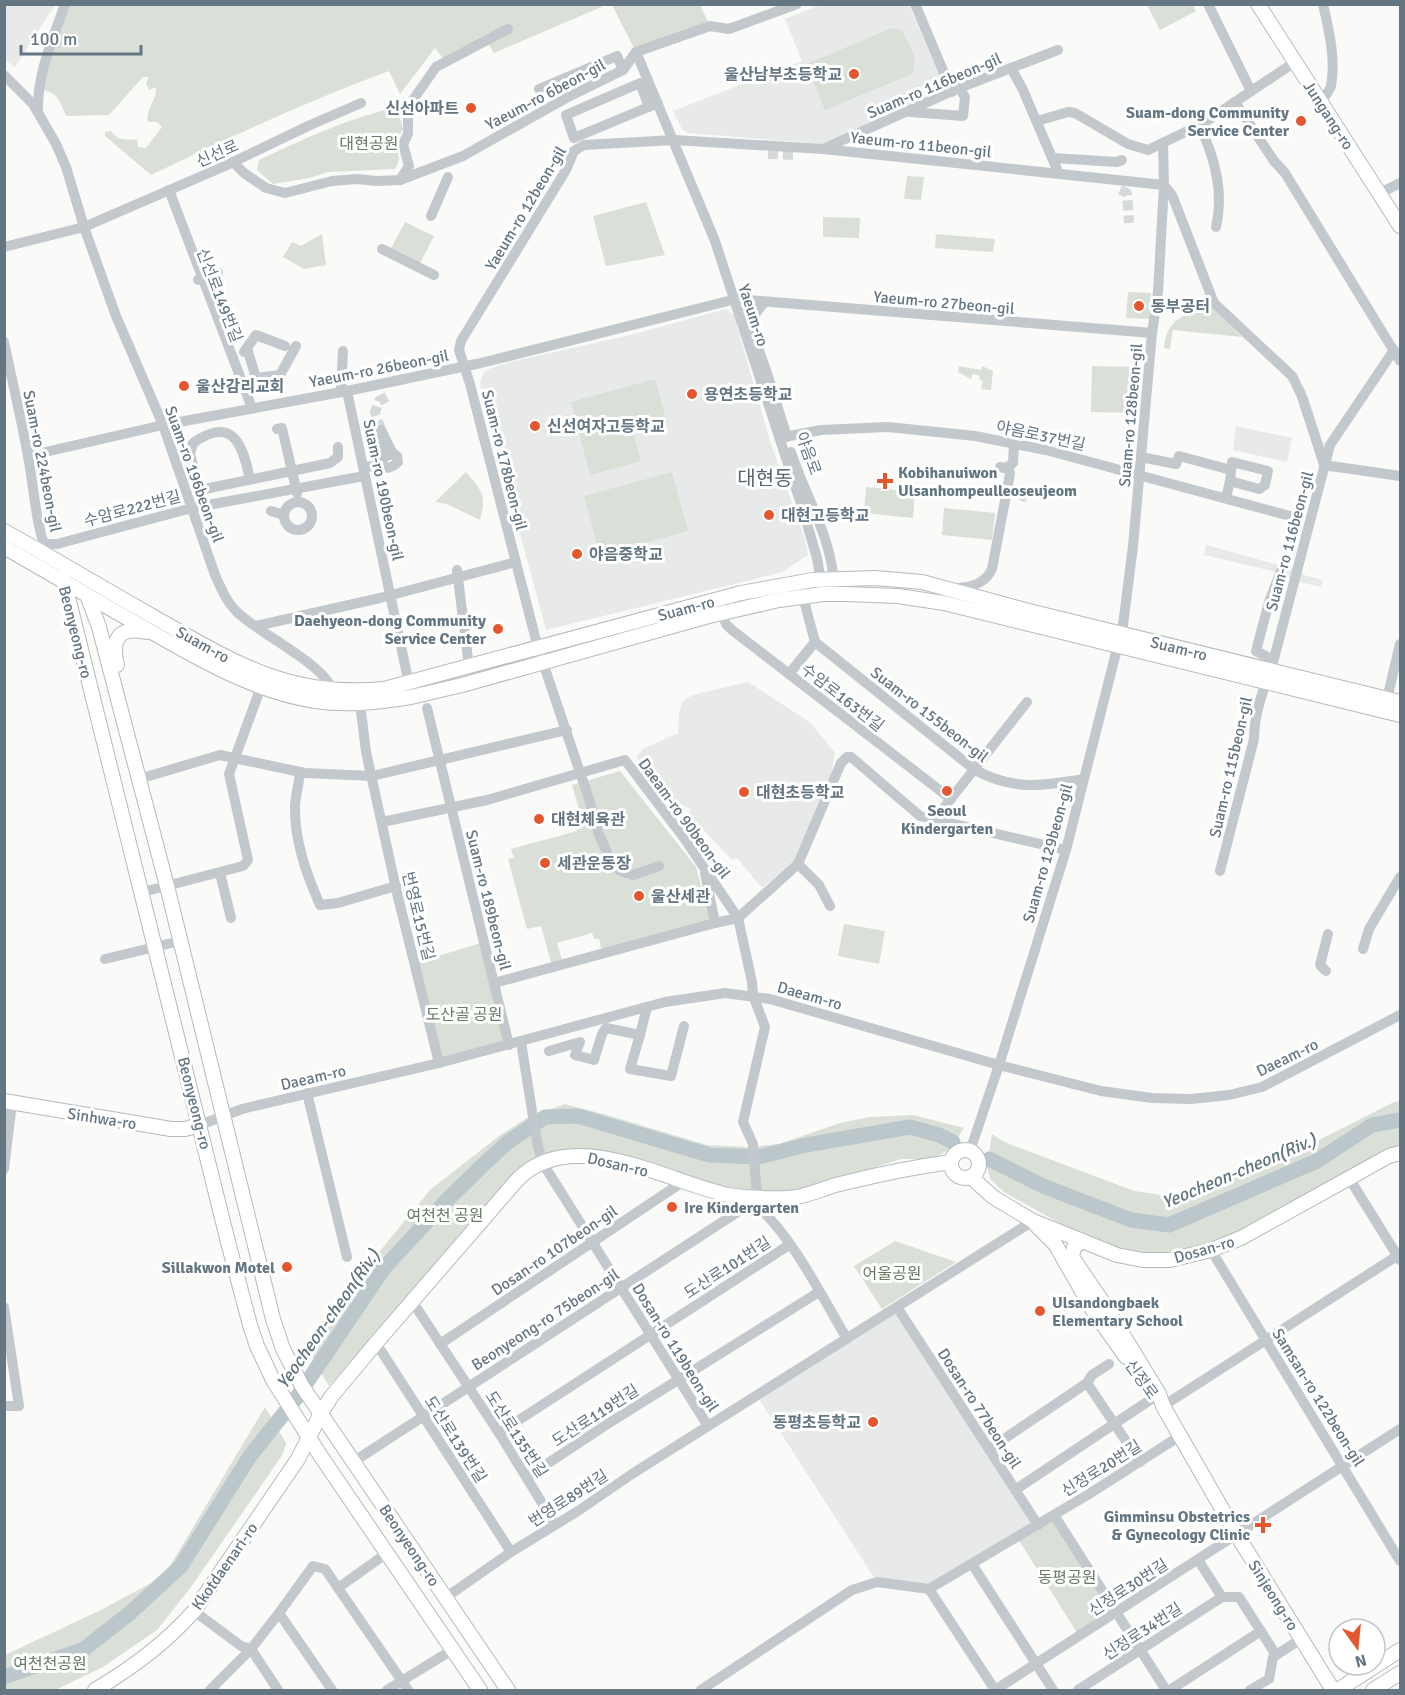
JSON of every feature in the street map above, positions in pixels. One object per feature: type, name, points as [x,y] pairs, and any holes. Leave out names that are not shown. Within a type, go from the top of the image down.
[{"type":"main road","name":"Jungang-ro","points":[[1258,4],[1401,226]]},
{"type":"main road","name":"Suam-ro","points":[[4,531],[45,550],[67,567],[254,671],[293,684],[332,690],[374,690],[409,684],[706,602],[776,586],[827,579],[904,580],[940,587],[1119,640]]},
{"type":"main road","name":"Suam-ro","points":[[4,547],[205,662],[261,687],[315,701],[360,704],[427,701],[544,662],[722,614],[828,594],[898,596],[944,603],[1270,671],[1394,701]]},
{"type":"main road","name":"Beonyeong-ro","points":[[480,1690],[305,1433],[273,1380],[250,1325],[63,581],[67,567],[81,583],[88,596],[108,661],[167,886],[273,1319],[283,1349],[318,1409],[508,1690]]},
{"type":"main road","points":[[124,723],[114,644],[122,634],[130,631],[155,634]]},
{"type":"main road","points":[[85,667],[87,655],[93,650],[101,653],[108,661]]},
{"type":"main road","name":"Suam-ro","points":[[1270,671],[1401,715]]},
{"type":"main road","points":[[170,1001],[172,993],[179,988],[188,989],[193,995]]},
{"type":"main road","points":[[183,1056],[188,1062],[197,1064],[205,1058],[207,1050]]},
{"type":"main road","name":"Sinhwa-ro","points":[[8,1102],[171,1129],[186,1129],[200,1125]]},
{"type":"main road","points":[[972,1146],[978,1160],[977,1170],[971,1177],[961,1178],[955,1174],[951,1162],[957,1153],[972,1146]]},
{"type":"main road","name":"Dosan-ro","points":[[971,1177],[993,1197],[1033,1221],[1117,1255],[1143,1260],[1170,1260],[1211,1250],[1241,1238],[1389,1156],[1401,1153]]},
{"type":"main road","name":"Dosan-ro","points":[[318,1409],[337,1390],[518,1179],[542,1162],[569,1155],[604,1157],[731,1196],[775,1199],[800,1197],[838,1184],[892,1171],[951,1162]]},
{"type":"main road","name":"신정로","points":[[1033,1221],[1055,1244],[1094,1312],[1158,1399]]},
{"type":"main road","name":"신정로","points":[[1060,1232],[1072,1257],[1106,1308],[1158,1399]]},
{"type":"main road","points":[[1072,1257],[1074,1246],[1083,1241]]},
{"type":"main road","name":"Sinjeong-ro","points":[[1158,1399],[1237,1535],[1333,1690]]},
{"type":"main road","name":"Kkotdaenari-ro","points":[[95,1690],[154,1650],[194,1611],[298,1459],[305,1433],[318,1409]]},
{"type":"main road","points":[[333,1475],[353,1462]]},
{"type":"main road","points":[[1338,1690],[1401,1650]]},
{"type":"main road","points":[[1373,1690],[1401,1673]]},
{"type":"street","points":[[38,112],[38,93],[43,67],[65,4]]},
{"type":"street","points":[[636,52],[710,26],[729,29],[767,10],[797,4]]},
{"type":"street","points":[[915,4],[955,90],[965,97],[963,116],[923,109]]},
{"type":"street","points":[[1208,4],[1251,91]]},
{"type":"street","points":[[1321,102],[1330,88],[1331,61],[1329,29],[1323,4]]},
{"type":"street","points":[[233,162],[244,173],[266,188],[285,193],[332,181],[400,180],[409,166],[404,144],[408,134],[408,107],[436,67],[508,29]]},
{"type":"street","name":"Suam-ro 116beon-gil","points":[[823,150],[856,139],[907,112],[923,109],[955,90],[1058,50]]},
{"type":"street","name":"Yaeum-ro 6beon-gil","points":[[400,180],[463,156],[567,97],[623,70],[636,52]]},
{"type":"street","name":"Yaeum-ro","points":[[636,52],[654,105],[677,141],[737,300],[783,437]]},
{"type":"street","points":[[539,89],[617,56],[623,70]]},
{"type":"street","points":[[1036,121],[1068,112],[1075,113],[1128,144],[1148,150],[1199,125],[1295,62]]},
{"type":"street","points":[[1011,68],[1059,174]]},
{"type":"street","name":"Suam-ro 196beon-gil","points":[[4,75],[33,104],[56,144],[116,316],[163,425],[226,599],[243,617],[318,671],[332,690]]},
{"type":"street","points":[[640,83],[654,105],[574,138],[566,115],[640,83]]},
{"type":"street","points":[[1235,102],[1274,161],[1285,173],[1401,361]]},
{"type":"street","name":"신선로","points":[[4,248],[84,227],[362,104]]},
{"type":"street","points":[[1199,125],[1209,145],[1217,176],[1220,210],[1216,227]]},
{"type":"street","points":[[677,141],[722,241],[737,300]]},
{"type":"street","name":"Yaeum-ro 11beon-gil","points":[[677,141],[823,150],[1164,185]]},
{"type":"street","name":"Yaeum-ro 12beon-gil","points":[[465,366],[459,350],[461,341],[566,170],[574,151],[584,145],[677,141]]},
{"type":"street","name":"Suam-ro 116beon-gil","points":[[1163,144],[1164,185],[1172,195],[1214,303],[1292,376],[1301,394],[1324,465],[1270,671]]},
{"type":"street","points":[[1053,158],[1117,162],[1122,160]]},
{"type":"street","points":[[431,216],[448,177]]},
{"type":"street","points":[[1380,194],[1401,183]]},
{"type":"street","name":"Suam-ro 128beon-gil","points":[[1119,640],[1127,597],[1152,333],[1158,292],[1164,185]]},
{"type":"street","name":"신선로149번길","points":[[167,191],[249,409]]},
{"type":"street","points":[[382,249],[434,275]]},
{"type":"street","points":[[218,272],[201,279],[233,356],[249,409]]},
{"type":"street","name":"Yaeum-ro 27beon-gil","points":[[737,300],[1152,333]]},
{"type":"street","name":"야음로","points":[[737,300],[749,323],[783,437],[816,512],[830,555],[827,579]]},
{"type":"street","name":"Yaeum-ro 26beon-gil","points":[[28,456],[163,425],[347,391],[465,366],[737,300]]},
{"type":"street","points":[[749,323],[764,302]]},
{"type":"street","points":[[233,356],[244,352],[256,335],[290,346],[280,375],[256,378],[247,348]]},
{"type":"street","name":"Suam-ro 224beon-gil","points":[[4,342],[45,550],[63,581]]},
{"type":"street","points":[[1394,350],[1330,445],[1324,465],[1401,476]]},
{"type":"street","name":"Suam-ro 190beon-gil","points":[[343,351],[341,388],[347,391],[409,684]]},
{"type":"street","name":"Suam-ro 178beon-gil","points":[[465,366],[538,648],[544,662]]},
{"type":"street","name":"야음로37번길","points":[[783,437],[821,430],[888,427],[975,436],[1140,474],[1290,516]]},
{"type":"street","points":[[277,429],[282,428],[299,502]]},
{"type":"street","points":[[250,480],[240,443],[234,437],[226,434],[203,436],[193,443],[190,454],[200,490],[250,480],[291,471],[335,460],[338,457],[338,447]]},
{"type":"street","points":[[940,587],[974,586],[989,574],[1010,474],[1010,470],[1003,467],[1013,462],[1014,444]]},
{"type":"street","points":[[1141,458],[1176,464],[1179,456],[1230,475],[1226,498]]},
{"type":"street","name":"수암로222번길","points":[[45,550],[57,544],[192,508],[364,472],[385,459]]},
{"type":"street","points":[[299,502],[308,506],[312,514],[307,526],[298,529],[290,527],[284,515],[291,504],[299,502]]},
{"type":"street","points":[[271,511],[284,515]]},
{"type":"street","points":[[256,626],[391,596],[457,574],[516,562]]},
{"type":"street","points":[[1270,671],[1256,651],[1269,602],[1281,571]]},
{"type":"street","points":[[457,574],[469,667]]},
{"type":"street","points":[[827,579],[828,594]]},
{"type":"street","points":[[789,674],[815,642],[803,597]]},
{"type":"street","name":"수암로163번길","points":[[722,614],[726,624],[732,630],[951,800]]},
{"type":"street","name":"Suam-ro 129beon-gil","points":[[972,1146],[1066,850],[1119,640]]},
{"type":"street","name":"Suam-ro 155beon-gil","points":[[815,642],[975,770],[993,779],[1029,785],[1046,786],[1084,779]]},
{"type":"street","points":[[1394,701],[1401,644]]},
{"type":"street","points":[[544,662],[598,832],[609,857],[620,871],[633,875],[659,866]]},
{"type":"street","name":"Suam-ro 115beon-gil","points":[[1220,871],[1270,671]]},
{"type":"street","points":[[409,684],[427,701]]},
{"type":"street","points":[[143,892],[220,873],[243,866],[249,860],[229,774],[261,687]]},
{"type":"street","name":"Suam-ro 189beon-gil","points":[[427,701],[509,1045]]},
{"type":"street","points":[[935,819],[1027,702]]},
{"type":"street","name":"번영로15번길","points":[[360,704],[366,752],[439,1063]]},
{"type":"street","points":[[139,779],[220,755],[300,772],[372,776],[440,762],[567,730]]},
{"type":"street","points":[[494,983],[738,918],[798,864],[841,763],[847,757],[851,757],[920,816],[1066,850]]},
{"type":"street","name":"Daeam-ro 90beon-gil","points":[[382,822],[486,800],[625,760],[684,838],[738,918],[753,995],[765,1027],[743,1122],[753,1144],[755,1199]]},
{"type":"street","points":[[300,772],[295,805],[297,834],[302,859],[320,905],[338,903],[396,886]]},
{"type":"street","points":[[798,864],[819,885],[830,906]]},
{"type":"street","points":[[704,869],[715,923]]},
{"type":"street","points":[[220,873],[231,918]]},
{"type":"street","points":[[1363,949],[1369,929],[1401,877]]},
{"type":"street","points":[[1326,971],[1320,965],[1328,934]]},
{"type":"street","points":[[105,959],[180,941]]},
{"type":"street","name":"Daeam-ro","points":[[200,1125],[223,1116],[307,1093],[439,1063],[647,1007],[697,996],[725,993],[753,995],[999,1065],[1101,1091],[1152,1098],[1191,1099],[1229,1095],[1262,1087],[1401,1015]]},
{"type":"street","points":[[647,1007],[630,1069],[671,1076],[684,1026]]},
{"type":"street","points":[[580,1042],[575,1055],[594,1060],[606,1028],[640,1035]]},
{"type":"street","points":[[549,1051],[602,1034]]},
{"type":"street","name":"Dosan-ro 119beon-gil","points":[[521,1042],[542,1162],[708,1426]]},
{"type":"street","points":[[307,1093],[347,1257]]},
{"type":"street","points":[[4,1169],[8,1102]]},
{"type":"street","points":[[1015,1490],[1115,1423],[1266,1339],[1400,1256],[1349,1178]]},
{"type":"street","name":"Dosan-ro 107beon-gil","points":[[440,1344],[684,1181]]},
{"type":"street","points":[[755,1199],[789,1245],[847,1339]]},
{"type":"street","name":"Beonyeong-ro 75beon-gil","points":[[353,1462],[755,1199]]},
{"type":"street","points":[[708,1426],[1033,1221]]},
{"type":"street","name":"도산로101번길","points":[[651,1334],[789,1245]]},
{"type":"street","name":"Samsan-ro 122beon-gil","points":[[1211,1250],[1399,1556]]},
{"type":"street","points":[[680,1379],[819,1292]]},
{"type":"street","name":"도산로135번길","points":[[412,1301],[499,1433],[555,1524]]},
{"type":"street","points":[[4,1307],[19,1406],[4,1406]]},
{"type":"street","name":"Dosan-ro 77beon-gil","points":[[897,1307],[1038,1525]]},
{"type":"street","points":[[499,1433],[651,1334]]},
{"type":"street","name":"도산로139번길","points":[[376,1342],[511,1552]]},
{"type":"street","points":[[989,1449],[1087,1383],[1092,1375],[1109,1364]]},
{"type":"street","name":"도산로119번길","points":[[527,1477],[680,1379]]},
{"type":"street","points":[[1087,1383],[1140,1462]]},
{"type":"street","name":"번영로89번길","points":[[445,1598],[511,1552],[708,1426]]},
{"type":"street","name":"신정로30번길","points":[[995,1690],[1401,1429]]},
{"type":"street","name":"신정로20번길","points":[[930,1589],[1180,1436]]},
{"type":"street","points":[[1054,1515],[1139,1650],[1168,1690],[1261,1631]]},
{"type":"street","points":[[338,1588],[387,1553]]},
{"type":"street","points":[[1198,1560],[1222,1597],[1239,1597],[1276,1655]]},
{"type":"street","points":[[972,1564],[1053,1690]]},
{"type":"street","points":[[210,1690],[251,1649],[313,1566],[325,1569],[406,1686]]},
{"type":"street","points":[[701,1690],[852,1590],[877,1582],[930,1589],[995,1690]]},
{"type":"street","name":"신정로34번길","points":[[1078,1690],[1222,1597]]},
{"type":"street","points":[[194,1611],[241,1646],[251,1649],[278,1690]]},
{"type":"street","points":[[279,1613],[332,1690]]},
{"type":"street","points":[[1250,1690],[1269,1679],[1273,1657],[1301,1639]]},
{"type":"street","points":[[387,1690],[406,1686],[452,1650]]},
{"type":"shaded area","points":[[5,4],[55,5],[15,67],[5,60]]},
{"type":"shaded area","name":"울산남부초등학교","points":[[820,5],[909,5],[945,87],[942,94],[824,144],[688,133],[682,129],[673,111],[802,61],[785,19]]},
{"type":"shaded area","points":[[726,309],[734,315],[770,441],[805,539],[808,555],[783,572],[546,630],[480,384],[482,376],[486,370],[510,362],[630,335]]},
{"type":"shaded area","points":[[1308,396],[1323,443],[1326,442],[1329,457],[1333,463],[1351,474],[1327,471],[1300,574],[1323,580],[1321,587],[1299,582],[1276,572],[1204,555],[1206,545],[1293,569],[1320,471],[1299,398]]},
{"type":"shaded area","points":[[1236,426],[1292,438],[1287,462],[1233,450]]},
{"type":"shaded area","name":"대현초등학교","points":[[748,682],[811,723],[835,753],[830,783],[793,863],[762,888],[737,858],[732,860],[689,815],[691,809],[668,799],[655,785],[660,777],[636,758],[643,749],[678,733],[682,702],[692,695]]},
{"type":"shaded area","name":"동평초등학교","points":[[897,1307],[1038,1525],[929,1589],[877,1582],[757,1396]]},
{"type":"green space","points":[[60,5],[606,5],[494,53],[487,42],[444,60],[435,48],[400,94],[389,71],[298,107],[151,175],[105,136],[105,132],[111,131],[119,138],[137,139],[138,147],[146,148],[162,127],[157,122],[148,122],[148,113],[156,92],[156,87],[149,90],[146,83],[149,77],[143,77],[109,115],[66,116],[54,94],[39,89]]},
{"type":"green space","points":[[612,5],[700,5],[710,26],[636,52]]},
{"type":"green space","points":[[1147,5],[1193,5],[1196,11],[1160,30]]},
{"type":"green space","points":[[892,28],[901,30],[910,46],[915,63],[912,74],[825,110],[806,64]]},
{"type":"green space","name":"대현공원","points":[[397,107],[403,129],[396,140],[399,160],[395,169],[328,172],[310,178],[273,184],[257,170],[259,160],[292,144],[344,123]]},
{"type":"green space","points":[[907,176],[924,177],[921,200],[904,199]]},
{"type":"green space","points":[[646,202],[665,255],[606,266],[593,216]]},
{"type":"green space","points":[[823,217],[860,218],[859,238],[823,237]]},
{"type":"green space","points":[[405,222],[434,236],[418,267],[389,252]]},
{"type":"green space","points":[[322,234],[326,265],[304,269],[283,257],[292,242],[301,246]]},
{"type":"green space","points":[[936,234],[995,239],[993,252],[935,248]]},
{"type":"green space","name":"동부공터","points":[[1128,292],[1151,293],[1150,319],[1126,318]]},
{"type":"green space","points":[[1212,308],[1242,337],[1173,330],[1170,349],[1164,348],[1169,330],[1179,319],[1194,312]]},
{"type":"green space","points":[[959,366],[981,370],[982,366],[993,371],[991,390],[981,389],[983,381],[980,380],[979,375],[972,374],[971,379],[958,372]]},
{"type":"green space","points":[[1092,366],[1138,367],[1137,413],[1091,412]]},
{"type":"green space","points":[[655,379],[667,423],[633,432],[641,461],[590,475],[571,402]]},
{"type":"green space","points":[[466,472],[482,494],[483,505],[480,520],[447,504],[435,502]]},
{"type":"green space","points":[[672,472],[688,531],[600,555],[584,496]]},
{"type":"green space","points":[[866,487],[915,492],[913,518],[864,513]]},
{"type":"green space","points":[[944,508],[995,513],[992,540],[942,535]]},
{"type":"green space","points":[[620,771],[696,867],[711,922],[602,952],[599,939],[594,939],[592,933],[557,943],[563,963],[552,966],[541,926],[527,929],[508,859],[514,858],[511,849],[577,831],[575,825],[583,823],[572,785]]},
{"type":"green space","points":[[844,924],[885,931],[879,964],[838,956]]},
{"type":"green space","name":"도산골 공원","points":[[484,942],[509,1045],[439,1063],[415,963]]},
{"type":"green space","points":[[1400,1101],[1400,1150],[1244,1230],[1189,1249],[1150,1254],[1111,1248],[1059,1223],[1004,1192],[991,1180],[987,1168],[992,1134],[1004,1142],[1134,1191],[1175,1197],[1214,1187]]},
{"type":"green space","name":"여천천 공원","points":[[565,1104],[707,1145],[748,1147],[779,1144],[840,1123],[870,1117],[913,1115],[964,1128],[951,1149],[932,1159],[901,1159],[818,1186],[776,1194],[737,1189],[637,1165],[547,1156],[329,1386],[304,1344],[430,1190],[499,1136],[527,1118]]},
{"type":"green space","name":"어울공원","points":[[895,1241],[956,1262],[882,1309],[854,1266]]},
{"type":"green space","name":"여천천공원","points":[[265,1407],[286,1443],[283,1454],[191,1587],[157,1630],[103,1667],[55,1690],[5,1690],[5,1655],[101,1610],[164,1576]]},
{"type":"green space","name":"동평공원","points":[[1054,1515],[1116,1613],[1079,1636],[1017,1537]]},
{"type":"waterway","name":"Yeocheon-cheon(Riv.)","points":[[4,1677],[84,1649],[130,1613],[181,1566],[250,1456],[297,1397],[384,1268],[484,1164],[508,1142],[545,1117],[578,1116],[709,1155],[759,1157],[806,1145],[910,1127],[939,1135],[953,1142]]},
{"type":"waterway","name":"Yeocheon-cheon(Riv.)","points":[[989,1159],[1043,1186],[1131,1220],[1169,1225],[1317,1161],[1372,1125],[1400,1120]]},
{"type":"tunnel","points":[[768,154],[795,155]]},
{"type":"tunnel","points":[[1120,190],[1127,193],[1129,223]]},
{"type":"tunnel","points":[[381,430],[375,412],[379,401],[387,397]]},
{"type":"tunnel","points":[[1021,495],[1027,498]]},
{"type":"place","name":"울산남부초등학교","points":[[854,74]]},
{"type":"place","name":"신선아파트","points":[[471,108]]},
{"type":"place","name":"Suam-dong Community Service Center","points":[[1301,121]]},
{"type":"place","name":"동부공터","points":[[1139,306]]},
{"type":"place","name":"울산감리교회","points":[[184,386]]},
{"type":"place","name":"용연초등학교","points":[[692,394]]},
{"type":"place","name":"신선여자고등학교","points":[[535,426]]},
{"type":"place","name":"Kobihanuiwon Ulsanhompeulleoseujeom","points":[[885,481]]},
{"type":"place","name":"대현고등학교","points":[[769,515]]},
{"type":"place","name":"야음중학교","points":[[577,554]]},
{"type":"place","name":"Daehyeon-dong Community Service Center","points":[[498,629]]},
{"type":"place","name":"Seoul Kindergarten","points":[[947,791]]},
{"type":"place","name":"대현초등학교","points":[[744,792]]},
{"type":"place","name":"대현체육관","points":[[539,819]]},
{"type":"place","name":"세관운동장","points":[[545,863]]},
{"type":"place","name":"울산세관","points":[[639,896]]},
{"type":"place","name":"Ire Kindergarten","points":[[672,1207]]},
{"type":"place","name":"Sillakwon Motel","points":[[287,1267]]},
{"type":"place","name":"Ulsandongbaek Elementary School","points":[[1040,1311]]},
{"type":"place","name":"동평초등학교","points":[[873,1422]]},
{"type":"place","name":"Gimminsu Obstetrics & Gynecology Clinic","points":[[1263,1525]]},
{"type":"district","name":"대현동","points":[[765,478]]}]
